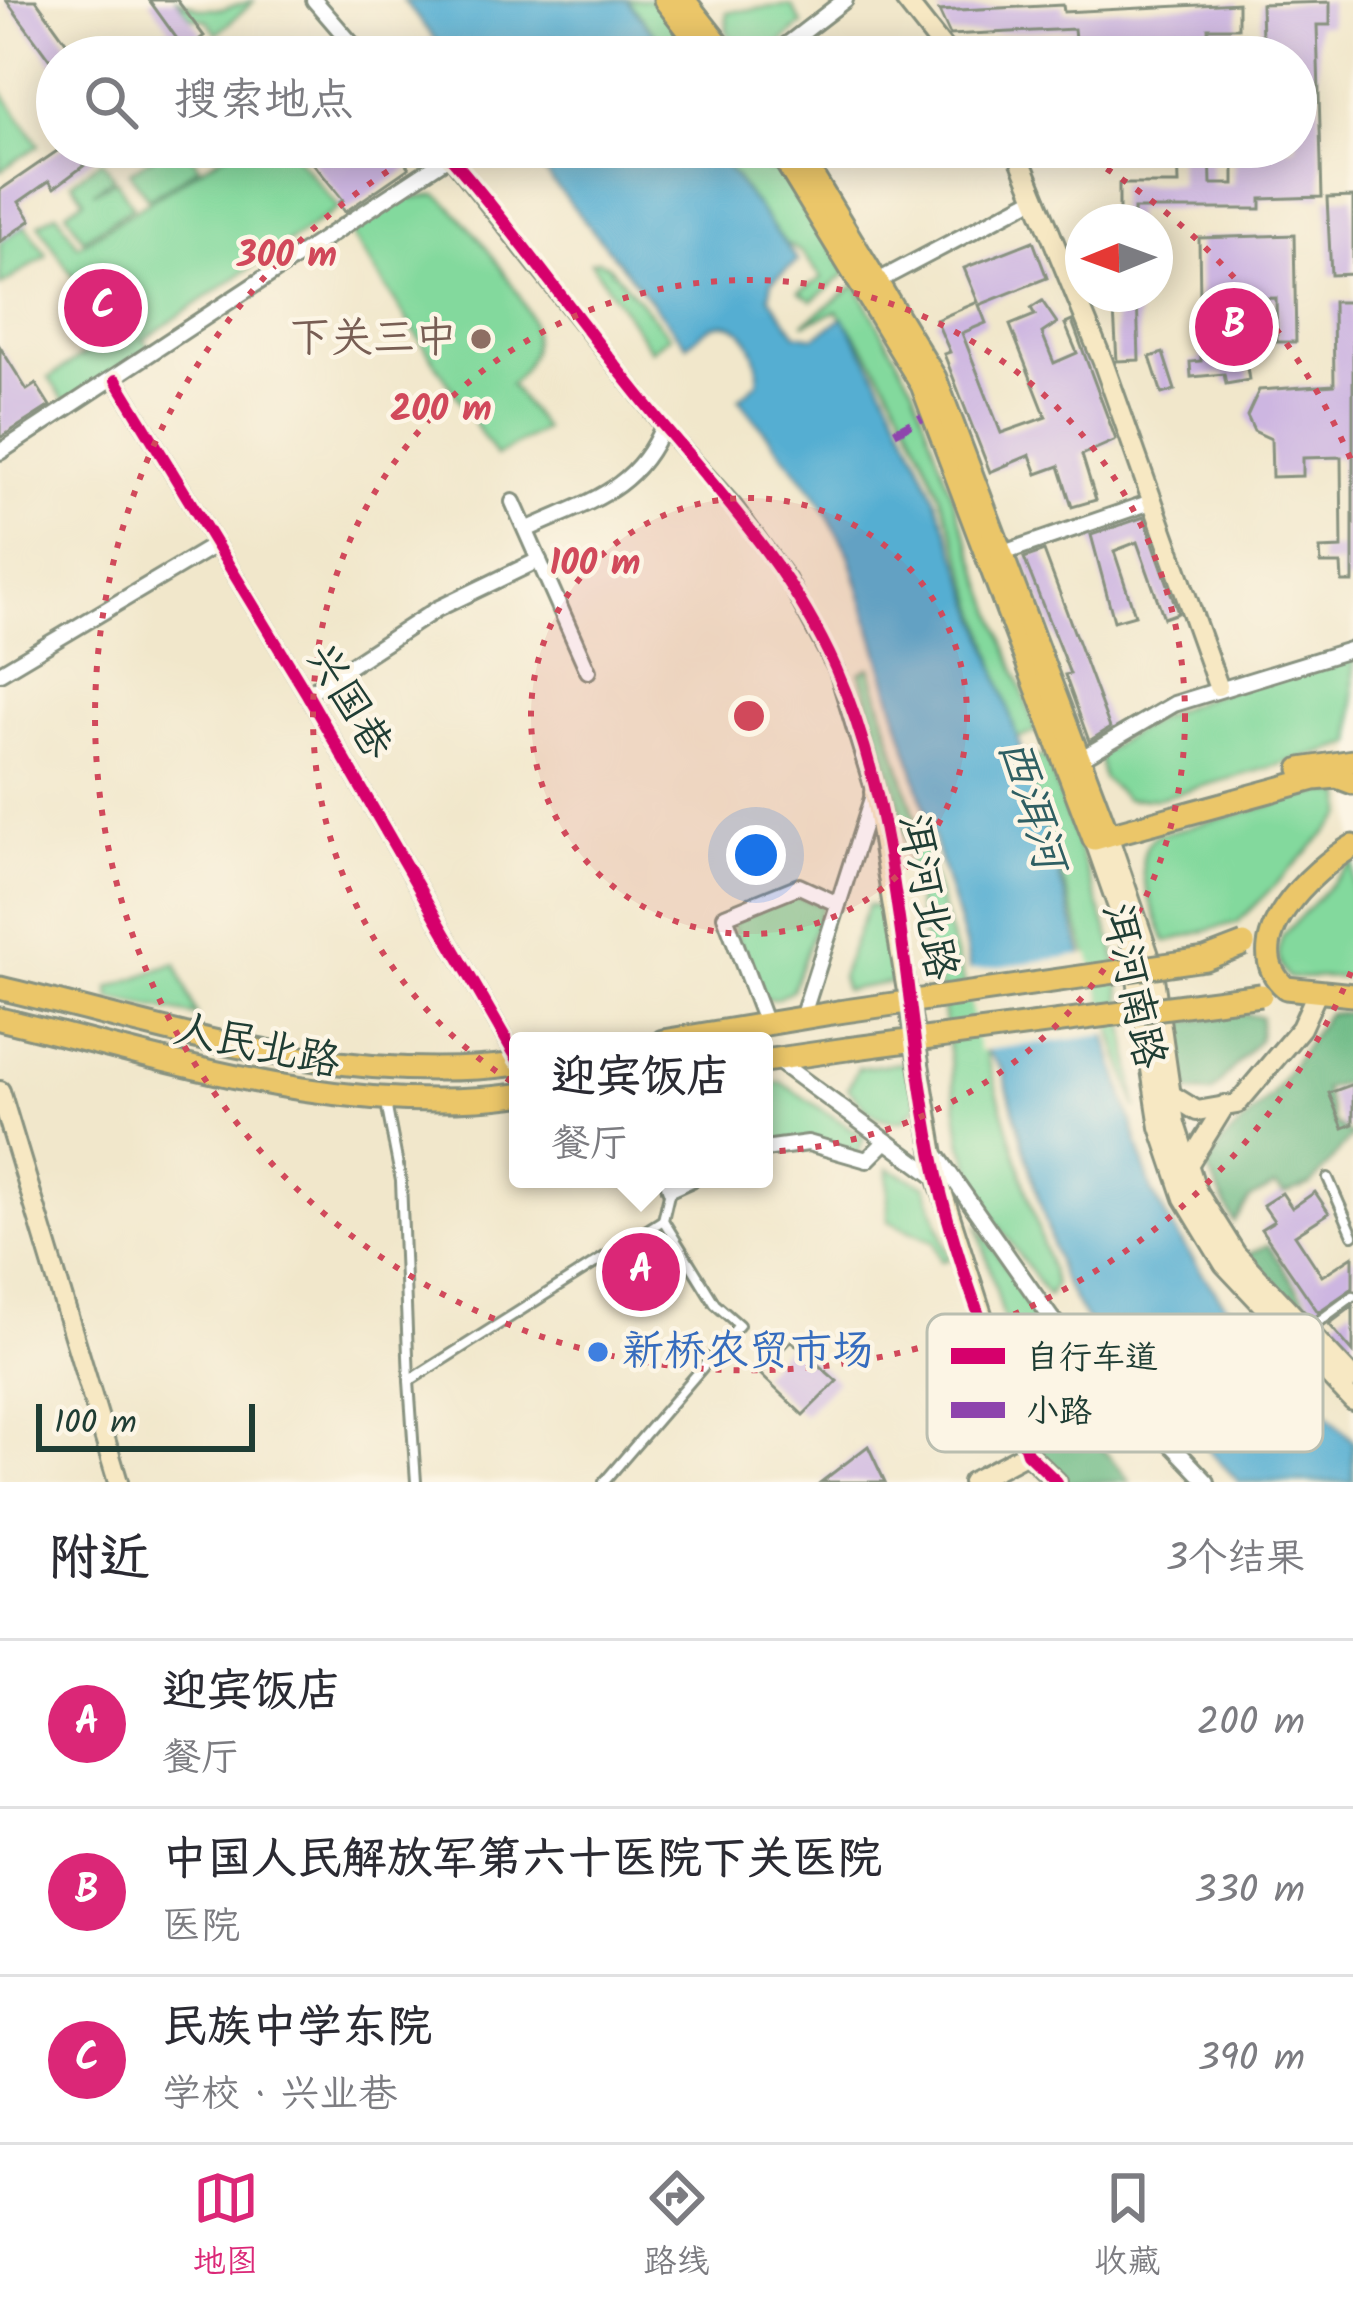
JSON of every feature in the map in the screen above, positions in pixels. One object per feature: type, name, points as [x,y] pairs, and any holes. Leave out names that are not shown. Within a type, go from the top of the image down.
[{"type":"main road","points":[[676,1],[697,36]]},
{"type":"main road","points":[[676,1],[709,36]]},
{"type":"main road","name":"洱河南路","points":[[790,168],[922,385],[1099,830]]},
{"type":"main road","name":"洱河南路","points":[[808,168],[935,379],[1080,759],[1099,830]]},
{"type":"main road","points":[[1099,830],[1349,758]]},
{"type":"main road","points":[[1099,830],[1318,778],[1353,783]]},
{"type":"main road","points":[[718,1032],[1204,959],[1244,944],[1284,909],[1348,846],[1353,828]]},
{"type":"main road","points":[[1284,909],[1271,935],[1271,970],[1286,988],[1316,995]]},
{"type":"main road","name":"人民北路","points":[[0,988],[339,1066],[422,1072],[509,1063]]},
{"type":"main road","points":[[773,1059],[1262,995],[1353,995]]},
{"type":"main road","name":"人民北路","points":[[0,1019],[284,1087],[386,1102],[509,1095]]},
{"type":"street","points":[[314,0],[346,36]]},
{"type":"street","points":[[676,1],[706,0]]},
{"type":"street","points":[[798,36],[845,0]]},
{"type":"street","points":[[905,0],[933,36]]},
{"type":"street","points":[[0,452],[116,380],[423,168]]},
{"type":"street","name":"洱河北路","points":[[459,168],[663,425],[734,506],[813,623],[855,719],[874,792],[906,962],[938,1179],[982,1314]]},
{"type":"street","points":[[1024,168],[1154,501],[1218,686]]},
{"type":"street","points":[[878,280],[1037,197]]},
{"type":"street","name":"兴国巷","points":[[116,380],[307,694],[509,1046]]},
{"type":"street","points":[[526,530],[602,500],[654,447],[663,425]]},
{"type":"street","points":[[1003,553],[1154,501]]},
{"type":"street","points":[[512,502],[588,671]]},
{"type":"street","points":[[0,673],[215,545]]},
{"type":"street","points":[[307,694],[437,609],[539,560]]},
{"type":"street","points":[[1080,759],[1174,704],[1218,686],[1353,650]]},
{"type":"street","points":[[802,1018],[874,792]]},
{"type":"street","name":"洱河南路","points":[[1099,830],[1137,968],[1160,1127],[1224,1264],[1271,1314]]},
{"type":"street","name":"洱河南路","points":[[1099,830],[1152,964],[1182,1174],[1236,1254],[1291,1314]]},
{"type":"street","points":[[766,1024],[725,916],[800,886],[838,904]]},
{"type":"street","points":[[1152,1076],[1191,1110],[1223,1110],[1237,1104],[1301,1028],[1316,995]]},
{"type":"street","points":[[773,1063],[938,1179]]},
{"type":"street","points":[[0,1091],[118,1482]]},
{"type":"street","points":[[1182,1174],[1223,1110]]},
{"type":"street","points":[[773,1148],[808,1143],[868,1160],[886,1141]]},
{"type":"street","points":[[932,1148],[1048,1314]]},
{"type":"street","name":"洱河南路","points":[[1323,1348],[1353,1379]]},
{"type":"street","name":"洱河南路","points":[[1323,1369],[1353,1401]]},
{"type":"street","points":[[1178,1452],[1207,1482]]},
{"type":"street","points":[[972,1482],[1027,1453]]},
{"type":"street","name":"洱河北路","points":[[1027,1453],[1057,1482]]},
{"type":"lane","points":[[386,1102],[401,1181],[416,1482]]},
{"type":"lane","points":[[1328,1178],[1353,1235]]},
{"type":"lane","points":[[604,1482],[740,1325],[715,1304],[663,1220],[668,1188]]},
{"type":"lane","points":[[410,1382],[663,1220]]},
{"type":"lane","points":[[1323,1317],[1353,1295]]},
{"type":"green space","points":[[177,0],[200,9],[223,9],[255,0],[217,34],[207,20],[190,17]]},
{"type":"green space","points":[[627,0],[655,0],[683,36],[656,36]]},
{"type":"green space","points":[[791,5],[802,24],[788,36],[730,36],[727,12]]},
{"type":"green space","points":[[0,88],[36,147],[0,171]]},
{"type":"green space","points":[[91,168],[108,168],[114,177],[93,193],[116,180],[133,207],[83,239],[66,211],[84,200],[72,182]]},
{"type":"green space","points":[[136,168],[197,168],[148,199],[130,172]]},
{"type":"green space","points":[[202,168],[306,168],[339,208],[143,340],[150,347],[65,402],[49,378],[102,342],[118,348],[39,224],[57,213],[78,246]]},
{"type":"green space","points":[[728,168],[766,168],[769,172],[783,168],[847,273],[812,301],[799,292],[822,278],[803,253],[785,243]]},
{"type":"green space","points":[[437,195],[492,256],[519,295],[532,325],[530,358],[510,384],[544,429],[496,456],[351,234],[398,200]]},
{"type":"green space","points":[[25,225],[47,255],[0,286],[0,242]]},
{"type":"green space","points":[[591,262],[609,266],[670,336],[651,350]]},
{"type":"green space","points":[[856,285],[913,387],[1037,732],[1017,738],[967,571],[900,407],[837,311],[803,324]]},
{"type":"green space","points":[[1353,654],[1353,744],[1160,798],[1126,799],[1103,778],[1099,756],[1157,719],[1254,682]]},
{"type":"green space","points":[[870,667],[1055,1285],[1048,1296],[990,1213],[962,1144],[936,959],[926,950],[897,793],[860,673]]},
{"type":"green space","points":[[1046,756],[1114,949],[1137,1109],[1024,760]]},
{"type":"green space","points":[[1325,791],[1344,795],[1344,815],[1238,922],[1166,942],[1143,872],[1147,847],[1155,836]]},
{"type":"green space","points":[[1353,861],[1353,977],[1289,978],[1279,958],[1283,935]]},
{"type":"green space","points":[[787,893],[823,905],[792,990],[776,999],[761,999],[729,918]]},
{"type":"green space","points":[[868,905],[884,909],[899,981],[845,990],[841,977]]},
{"type":"green space","points":[[176,963],[197,1016],[111,999],[109,988]]},
{"type":"green space","points":[[1239,1013],[1261,1017],[1259,1039],[1211,1093],[1191,1092],[1184,1085],[1177,1023]]},
{"type":"green space","points":[[1328,1013],[1353,1013],[1353,1080],[1324,1089],[1334,1123],[1352,1136],[1311,1185],[1285,1194],[1275,1186],[1250,1199],[1234,1222],[1207,1167],[1222,1143],[1272,1095]]},
{"type":"green space","points":[[913,1062],[917,1105],[904,1120],[879,1117],[848,1088],[858,1068]]},
{"type":"green space","points":[[780,1082],[864,1137],[857,1159],[773,1142],[773,1084]]},
{"type":"green space","points":[[888,1168],[926,1186],[949,1259],[941,1261],[934,1242],[888,1221]]},
{"type":"green space","points":[[977,1224],[1038,1314],[1003,1314]]},
{"type":"green space","points":[[1268,1245],[1310,1307],[1297,1314],[1248,1254]]},
{"type":"green space","points":[[1038,1452],[1105,1452],[1130,1482],[1065,1482]]},
{"type":"water","points":[[403,0],[627,0],[656,36],[433,36]]},
{"type":"water","name":"西洱河","points":[[541,168],[728,168],[798,261],[772,281],[769,297],[796,334],[815,337],[843,318],[899,418],[964,574],[1152,1192],[1196,1264],[1234,1314],[1082,1314],[1061,1276],[1002,1069],[984,1048],[965,943],[849,554],[815,493],[739,399],[758,382],[757,364],[745,335],[720,324],[687,345]]},
{"type":"water","points":[[1323,1410],[1353,1441],[1353,1482],[1239,1482],[1211,1452],[1323,1452]]},
{"type":"pier","points":[[1089,954],[1112,1034],[979,1051],[964,971]]},
{"type":"building","points":[[6,0],[36,0],[62,36],[36,36],[36,41]]},
{"type":"building","points":[[149,0],[177,0],[204,36],[175,36]]},
{"type":"building","points":[[1330,2],[1330,25],[1317,25],[1322,197],[1261,199],[1261,209],[1119,204],[1119,184],[1179,184],[1179,168],[1211,168],[1211,184],[1234,184],[1234,168],[1317,168],[1317,36],[1262,36],[1261,4]]},
{"type":"building","points":[[1238,3],[1238,28],[1208,28],[1208,36],[1075,36],[1074,29],[950,35],[939,11],[1063,5],[1064,12]]},
{"type":"building","points":[[36,165],[81,168],[54,188],[49,181],[19,202],[31,220],[0,242],[0,190]]},
{"type":"building","points":[[317,168],[409,168],[345,212],[339,203],[343,200]]},
{"type":"building","points":[[1353,197],[1353,274],[1331,275],[1327,198]]},
{"type":"building","points":[[1294,235],[1296,342],[1277,342],[1276,298],[1235,299],[1236,356],[1245,355],[1249,380],[1226,384],[1224,374],[1191,377],[1190,362],[1201,361],[1199,238]]},
{"type":"building","points":[[1033,241],[1047,278],[979,305],[986,323],[962,333],[1001,433],[1046,417],[1010,325],[1035,315],[1031,308],[1042,301],[1057,323],[1042,333],[1054,363],[1077,353],[1065,324],[1072,321],[1116,440],[1082,455],[1096,500],[1072,507],[1059,466],[1037,474],[1030,455],[990,472],[944,354],[950,352],[936,320],[978,302],[964,268]]},
{"type":"building","points":[[1333,302],[1353,302],[1353,582],[1342,582],[1341,564],[1321,564],[1320,549],[1342,548],[1341,457],[1303,458],[1303,476],[1272,477],[1271,439],[1254,431],[1247,416],[1259,390],[1334,385]]},
{"type":"building","points":[[1114,312],[1138,312],[1139,360],[1117,361]]},
{"type":"building","points":[[0,347],[27,390],[36,384],[50,406],[0,438]]},
{"type":"building","points":[[1163,353],[1175,390],[1162,394],[1150,357]]},
{"type":"building","points":[[1144,517],[1178,613],[1164,618],[1137,542],[1114,551],[1135,615],[1114,621],[1091,535]]},
{"type":"building","points":[[1044,551],[1110,728],[1089,741],[1065,675],[1070,674],[1024,558]]},
{"type":"building","points":[[1353,1084],[1353,1124],[1343,1128],[1329,1093]]},
{"type":"building","points":[[1315,1192],[1329,1213],[1295,1235],[1322,1276],[1353,1256],[1353,1288],[1318,1312],[1261,1229],[1274,1221],[1263,1205],[1282,1193],[1292,1208]]},
{"type":"building","points":[[1353,1306],[1353,1352],[1329,1324]]},
{"type":"building","points":[[791,1341],[837,1381],[803,1415],[760,1374]]},
{"type":"building","points":[[868,1446],[885,1482],[821,1482]]},
{"type":"marked path","points":[[895,432],[922,418]]},
{"type":"cycle path","points":[[460,168],[758,540],[800,602],[836,669],[876,791],[937,1176],[979,1314]]},
{"type":"cycle path","points":[[116,380],[307,694],[509,1044]]},
{"type":"cycle path","points":[[1027,1452],[1057,1482]]},
{"type":"place","name":"民族中学东院","points":[[103,308]]},
{"type":"place","name":"中国人民解放军第六十医院下关医院","points":[[1234,327]]},
{"type":"place","name":"下关三中","points":[[481,339]]},
{"type":"place","name":"迎宾饭店","points":[[641,1272]]},
{"type":"place","name":"新桥农贸市场","points":[[598,1352]]}]
